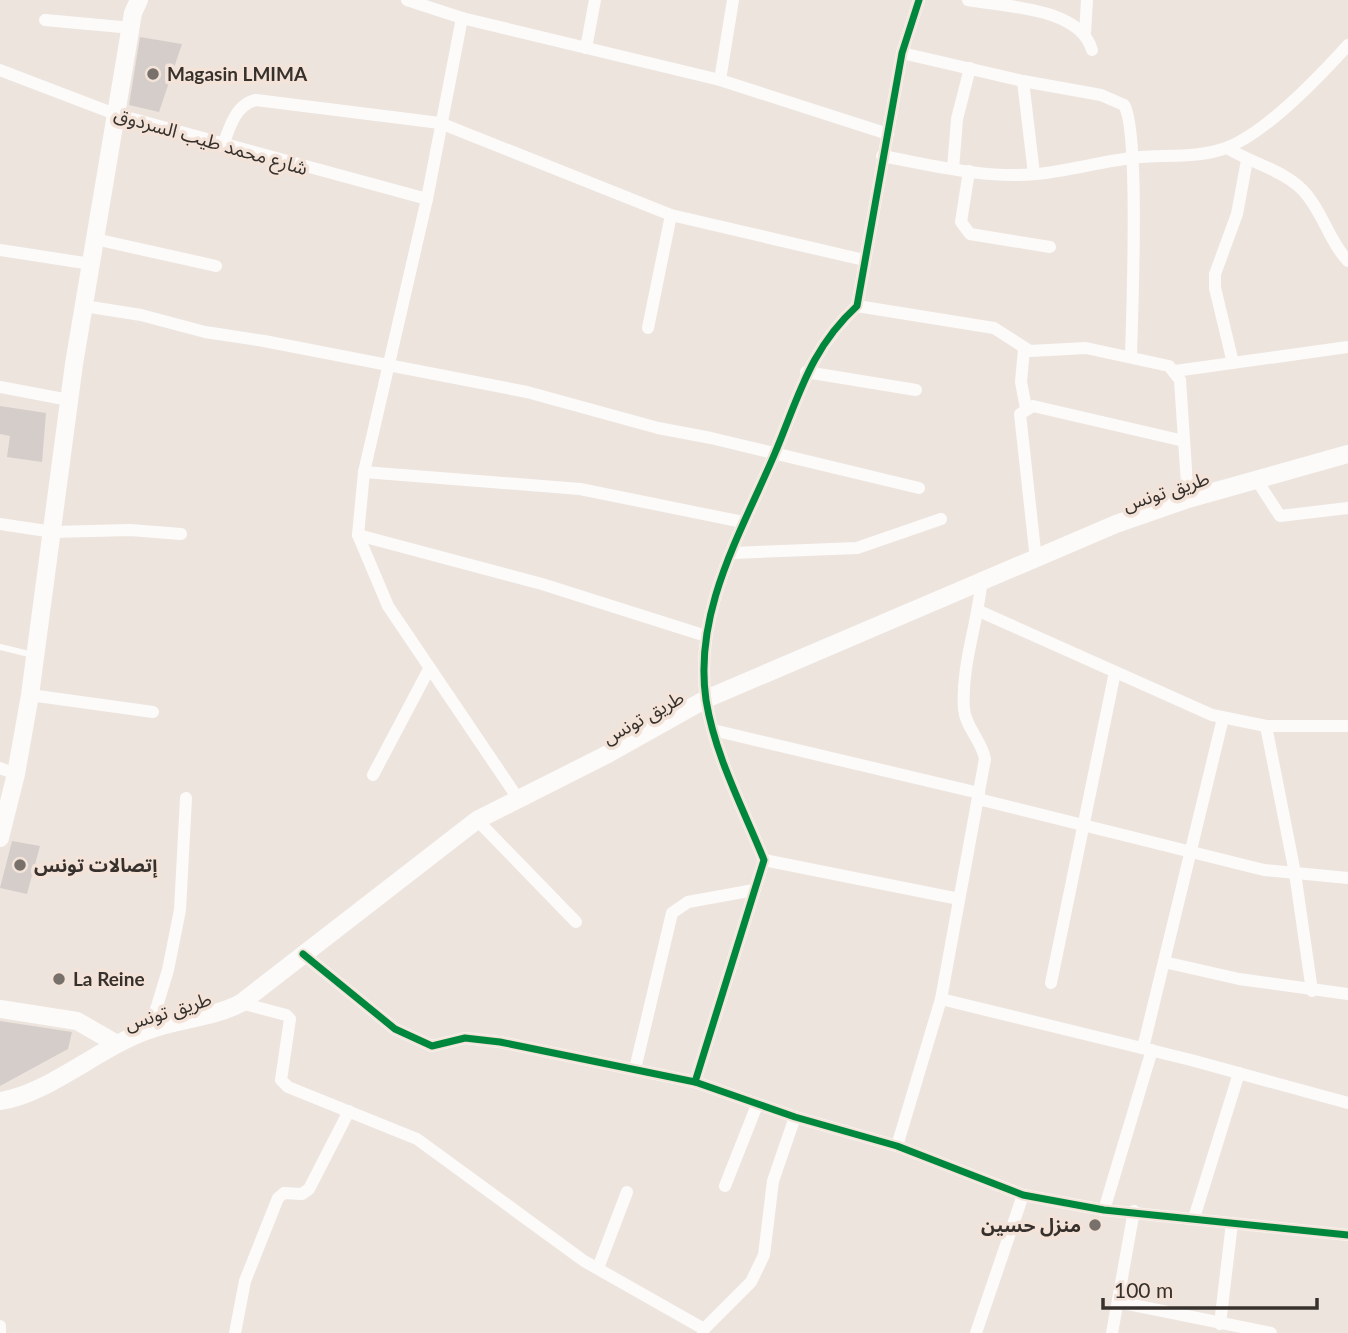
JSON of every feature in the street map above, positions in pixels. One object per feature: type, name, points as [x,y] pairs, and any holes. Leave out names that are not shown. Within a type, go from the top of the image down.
[{"type":"main road","points":[[0,838],[8,771],[30,695],[69,400],[133,10]]},
{"type":"main road","name":"طريق تونس","points":[[0,1101],[28,1093],[150,1029],[224,1011],[242,1003],[477,820],[517,797],[564,778],[706,699],[981,584],[1116,524],[1188,499],[1348,454]]},
{"type":"main road","name":"طريق تونس","points":[[0,1009],[77,1021],[117,1044]]},
{"type":"street","points":[[407,0],[457,16],[720,80],[888,134]]},
{"type":"street","points":[[457,0],[457,16],[427,199],[364,472],[358,535],[388,606],[517,797]]},
{"type":"street","points":[[586,48],[595,0]]},
{"type":"street","points":[[720,80],[733,0]]},
{"type":"street","points":[[695,1082],[764,860],[723,763],[706,699],[706,636],[713,600],[806,372],[832,330],[858,306],[902,53],[919,0]]},
{"type":"street","points":[[968,0],[1068,19],[1085,33]]},
{"type":"street","points":[[1087,0],[1085,33],[1092,50]]},
{"type":"street","points":[[45,19],[133,10]]},
{"type":"street","points":[[882,156],[969,171],[1034,174],[1132,158],[1184,156],[1227,148],[1257,129],[1313,83],[1348,45]]},
{"type":"street","points":[[902,53],[1023,81],[1101,95],[1124,105],[1131,122],[1131,356]]},
{"type":"street","points":[[953,169],[957,119],[970,68]]},
{"type":"street","name":"شارع محمد طيب السردوق","points":[[0,70],[115,114],[223,146],[427,199]]},
{"type":"street","points":[[1023,81],[1034,174]]},
{"type":"street","points":[[223,146],[229,126],[240,109],[256,100],[440,123],[671,215],[864,260]]},
{"type":"street","points":[[1227,148],[1291,179],[1307,195],[1332,241],[1348,261]]},
{"type":"street","points":[[1233,363],[1214,274],[1237,214],[1247,160]]},
{"type":"street","points":[[969,171],[961,222],[964,229],[970,234],[1050,247]]},
{"type":"street","points":[[649,328],[671,215]]},
{"type":"street","points":[[94,239],[216,266]]},
{"type":"street","points":[[0,250],[91,264]]},
{"type":"street","points":[[84,306],[141,315],[205,332],[527,392],[658,428],[907,483],[919,488]]},
{"type":"street","points":[[858,306],[994,328],[1024,349],[1044,352],[1086,348],[1160,363],[1175,371],[1180,380],[1188,499]]},
{"type":"street","points":[[1175,371],[1348,347]]},
{"type":"street","points":[[1024,349],[1021,382],[1026,408]]},
{"type":"street","points":[[806,372],[916,390]]},
{"type":"street","points":[[0,387],[69,400]]},
{"type":"street","points":[[1036,560],[1020,414],[1026,408],[1033,406],[1184,441]]},
{"type":"street","points":[[364,472],[580,489],[743,522]]},
{"type":"street","points":[[1256,479],[1280,516],[1348,508]]},
{"type":"street","points":[[733,553],[857,548],[941,519]]},
{"type":"street","points":[[0,524],[53,532],[130,530],[181,534]]},
{"type":"street","points":[[358,535],[554,588],[706,636]]},
{"type":"street","points":[[897,1146],[941,999],[985,759],[983,749],[964,712],[970,649],[979,611],[981,584]]},
{"type":"street","points":[[979,611],[1223,718],[1266,726],[1348,726]]},
{"type":"street","points":[[373,775],[429,669]]},
{"type":"street","points":[[1051,983],[1115,671]]},
{"type":"street","points":[[30,695],[153,712]]},
{"type":"street","points":[[1104,1210],[1147,1049],[1164,962],[1223,718]]},
{"type":"street","points":[[1266,726],[1295,873],[1312,991]]},
{"type":"street","points":[[713,730],[1264,870],[1348,878]]},
{"type":"street","points":[[150,1029],[168,970],[180,910],[186,798]]},
{"type":"street","points":[[477,820],[576,922]]},
{"type":"street","points":[[764,860],[959,899]]},
{"type":"street","points":[[635,1069],[673,913],[688,902],[754,890]]},
{"type":"street","points":[[303,954],[395,1029],[432,1046],[465,1038],[553,1051],[695,1082],[757,1105],[897,1146],[1023,1195],[1104,1210],[1348,1235]]},
{"type":"street","points":[[1164,962],[1312,991],[1348,994]]},
{"type":"street","points":[[941,999],[1147,1049],[1348,1103]]},
{"type":"street","points":[[242,1003],[286,1014],[290,1019],[281,1080],[284,1083],[417,1139],[598,1268],[704,1331],[751,1282],[764,1255],[773,1181],[795,1117]]},
{"type":"street","points":[[1194,1218],[1239,1073]]},
{"type":"street","points":[[725,1186],[757,1105]]},
{"type":"street","points":[[235,1333],[245,1281],[278,1198],[284,1193],[302,1194],[309,1189],[349,1111]]},
{"type":"street","points":[[598,1268],[627,1192]]},
{"type":"street","points":[[976,1333],[1023,1195]]},
{"type":"street","points":[[1112,1333],[1134,1211]]},
{"type":"street","points":[[1220,1324],[1232,1223]]},
{"type":"street","points":[[1118,1302],[1271,1333]]},
{"type":"street","points":[[0,1326],[0,1333]]},
{"type":"lane","points":[[0,647],[35,655]]},
{"type":"building","name":"Magasin LMIMA","points":[[140,37],[182,44],[159,112],[129,105]]},
{"type":"building","points":[[0,406],[46,413],[42,462],[7,457],[10,436],[0,434]]},
{"type":"building","name":"إتصالات تونس","points":[[12,841],[40,846],[27,894],[0,888]]},
{"type":"building","points":[[0,1021],[72,1032],[68,1049],[0,1086]]},
{"type":"cycle path","points":[[695,1082],[764,860],[730,782],[710,721],[704,667],[713,603],[735,542],[807,374],[828,339],[857,306],[902,53],[919,0]]},
{"type":"cycle path","points":[[303,954],[395,1029],[432,1046],[465,1038],[500,1042],[695,1082],[795,1117],[897,1146],[1023,1195],[1104,1210],[1348,1235]]},
{"type":"place","name":"Magasin LMIMA","points":[[153,74]]},
{"type":"place","name":"إتصالات تونس","points":[[20,865]]},
{"type":"place","name":"La Reine","points":[[59,979]]},
{"type":"place","name":"منزل حسين","points":[[1095,1225]]}]
